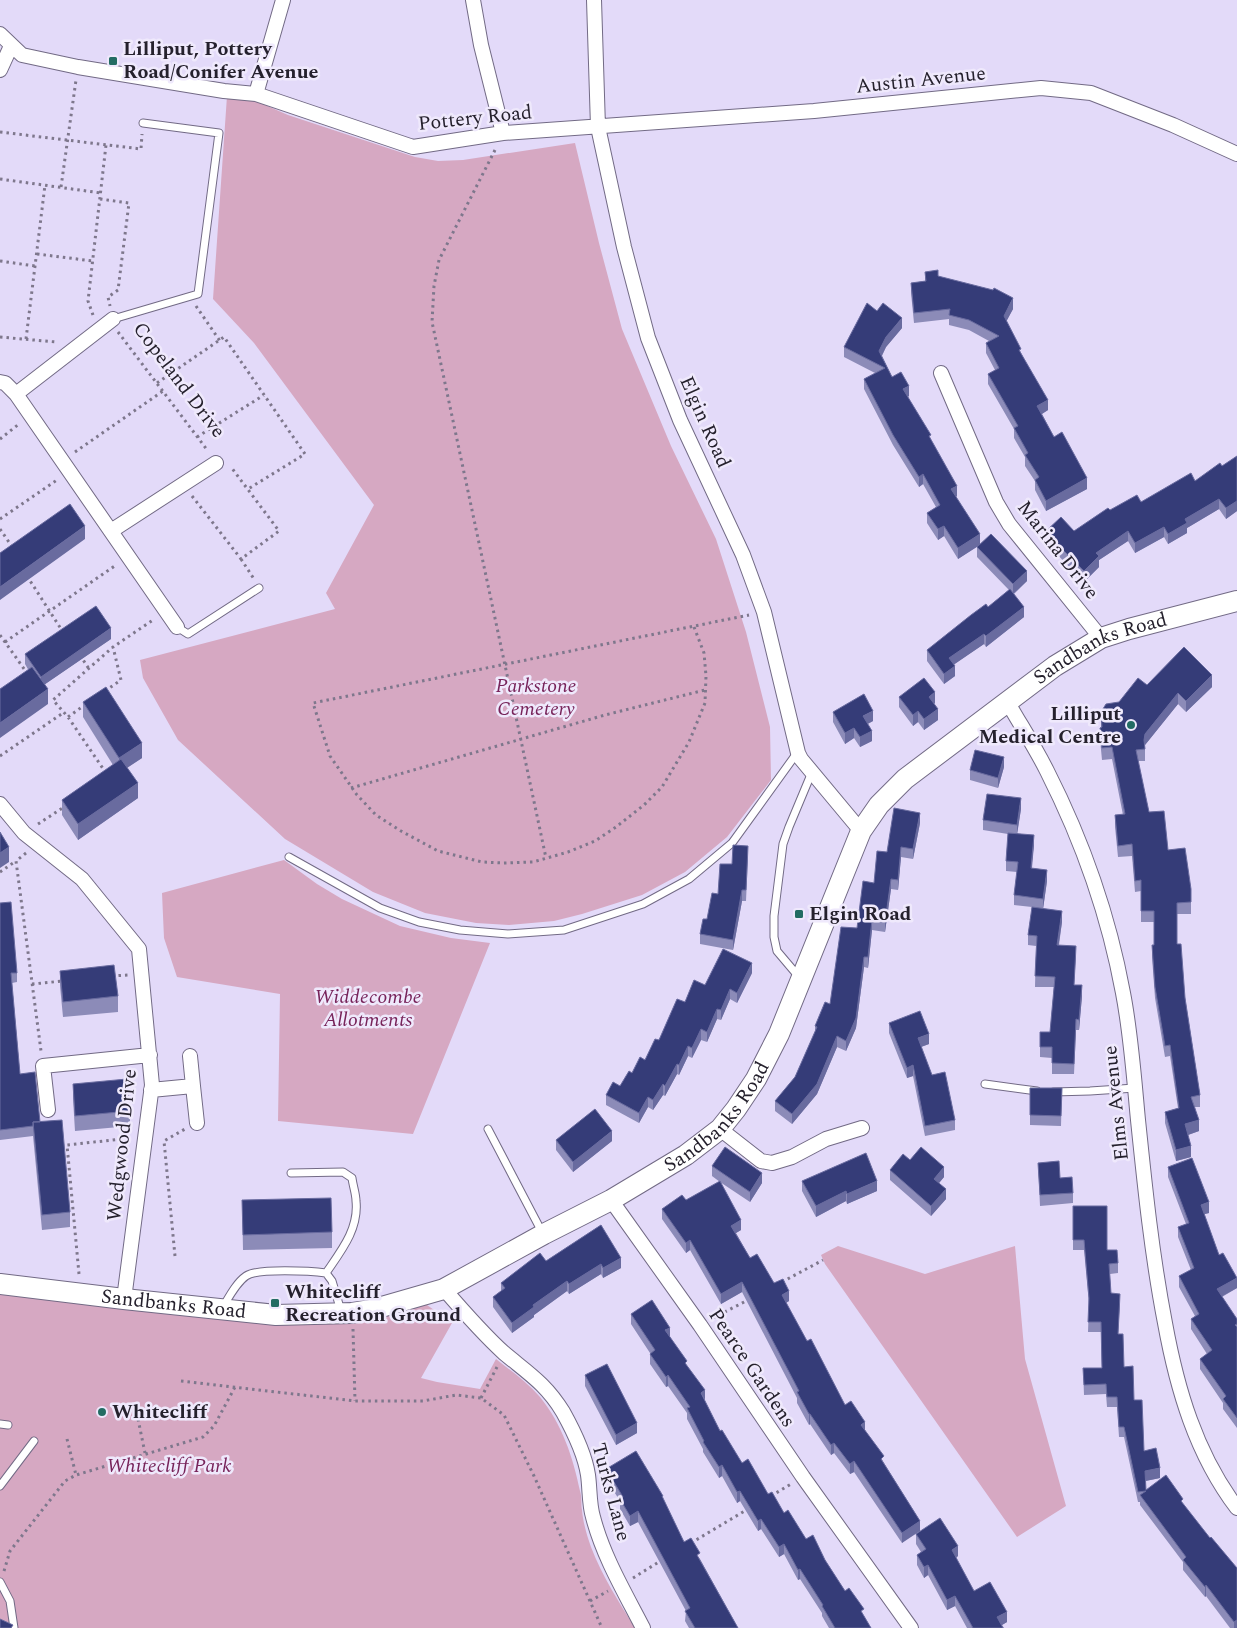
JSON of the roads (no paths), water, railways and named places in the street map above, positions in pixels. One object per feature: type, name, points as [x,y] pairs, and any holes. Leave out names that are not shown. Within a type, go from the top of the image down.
[{"type":"main road","name":"Sandbanks Road","points":[[0,1284],[276,1315],[347,1313],[371,1310],[444,1289],[544,1234],[611,1200],[686,1155],[720,1129],[736,1109],[756,1079],[779,1034],[861,832],[879,805],[905,779],[1055,666],[1101,638],[1129,629],[1235,603]]},
{"type":"street","points":[[256,94],[283,0]]},
{"type":"street","points":[[473,0],[481,45],[503,133]]},
{"type":"street","name":"Elgin Road","points":[[594,0],[598,127],[624,247],[648,338],[680,420],[743,555],[764,612],[801,759],[861,832]]},
{"type":"street","name":"Pottery Road","points":[[0,34],[22,55],[78,67],[224,91],[256,94],[413,147],[503,133],[598,127]]},
{"type":"street","points":[[0,70],[11,46]]},
{"type":"street","name":"Austin Avenue","points":[[598,127],[814,111],[1041,88],[1091,93],[1173,125],[1237,154]]},
{"type":"street","name":"Copeland Drive","points":[[16,394],[111,320]]},
{"type":"street","name":"Marina Drive","points":[[941,372],[996,502],[1009,524],[1101,638]]},
{"type":"street","points":[[0,382],[5,383],[16,394],[177,627]]},
{"type":"street","name":"Copeland Drive","points":[[111,530],[216,463]]},
{"type":"street","name":"Elms Avenue","points":[[1007,701],[1047,772],[1080,846],[1105,919],[1124,995],[1152,1248],[1169,1345],[1184,1404],[1202,1451],[1224,1491],[1237,1508]]},
{"type":"street","name":"Wedgwood Drive","points":[[0,804],[24,833],[82,879],[139,949],[152,1090],[124,1299]]},
{"type":"street","points":[[48,1110],[43,1066],[150,1055]]},
{"type":"street","points":[[190,1056],[197,1123]]},
{"type":"street","points":[[152,1090],[192,1086]]},
{"type":"street","points":[[720,1129],[761,1162],[772,1163],[792,1157],[826,1139],[862,1128]]},
{"type":"street","name":"Pearce Gardens","points":[[611,1200],[700,1325],[803,1477],[911,1628]]},
{"type":"street","name":"Turks Lane","points":[[444,1289],[475,1324],[546,1388],[562,1411],[574,1434],[588,1473],[592,1516],[601,1541],[643,1628]]},
{"type":"lane","points":[[111,320],[198,294],[218,133],[143,124]]},
{"type":"lane","points":[[177,627],[188,634],[259,588]]},
{"type":"lane","points":[[289,857],[380,908],[419,922],[460,930],[508,934],[564,930],[642,904],[688,879],[732,843],[798,752]]},
{"type":"lane","points":[[801,979],[777,951],[774,937],[774,916],[788,827],[812,772]]},
{"type":"lane","points":[[985,1084],[1039,1092],[1090,1092],[1135,1088]]},
{"type":"lane","points":[[488,1129],[544,1234]]},
{"type":"lane","points":[[291,1173],[343,1172],[352,1178],[356,1201],[356,1215],[351,1234],[326,1273]]},
{"type":"lane","points":[[221,1309],[241,1280],[248,1274],[313,1271],[326,1273],[332,1281],[347,1313]]},
{"type":"lane","points":[[0,1424],[8,1425]]},
{"type":"lane","points":[[0,1486],[34,1441]]},
{"type":"lane","points":[[0,1582],[10,1601],[14,1628]]},
{"type":"place","name":"Lilliput, Pottery Road/Conifer Avenue","points":[[113,61]]},
{"type":"place","name":"Lilliput Medical Centre","points":[[1131,725]]},
{"type":"place","name":"Elgin Road","points":[[799,914]]},
{"type":"place","name":"Whitecliff Recreation Ground","points":[[275,1303]]},
{"type":"place","name":"Whitecliff","points":[[102,1412]]},
{"type":"park label","name":"Parkstone Cemetery","points":[[536,698]]},
{"type":"park label","name":"Widdecombe Allotments","points":[[368,1008]]},
{"type":"park label","name":"Whitecliff Park","points":[[169,1466]]}]
